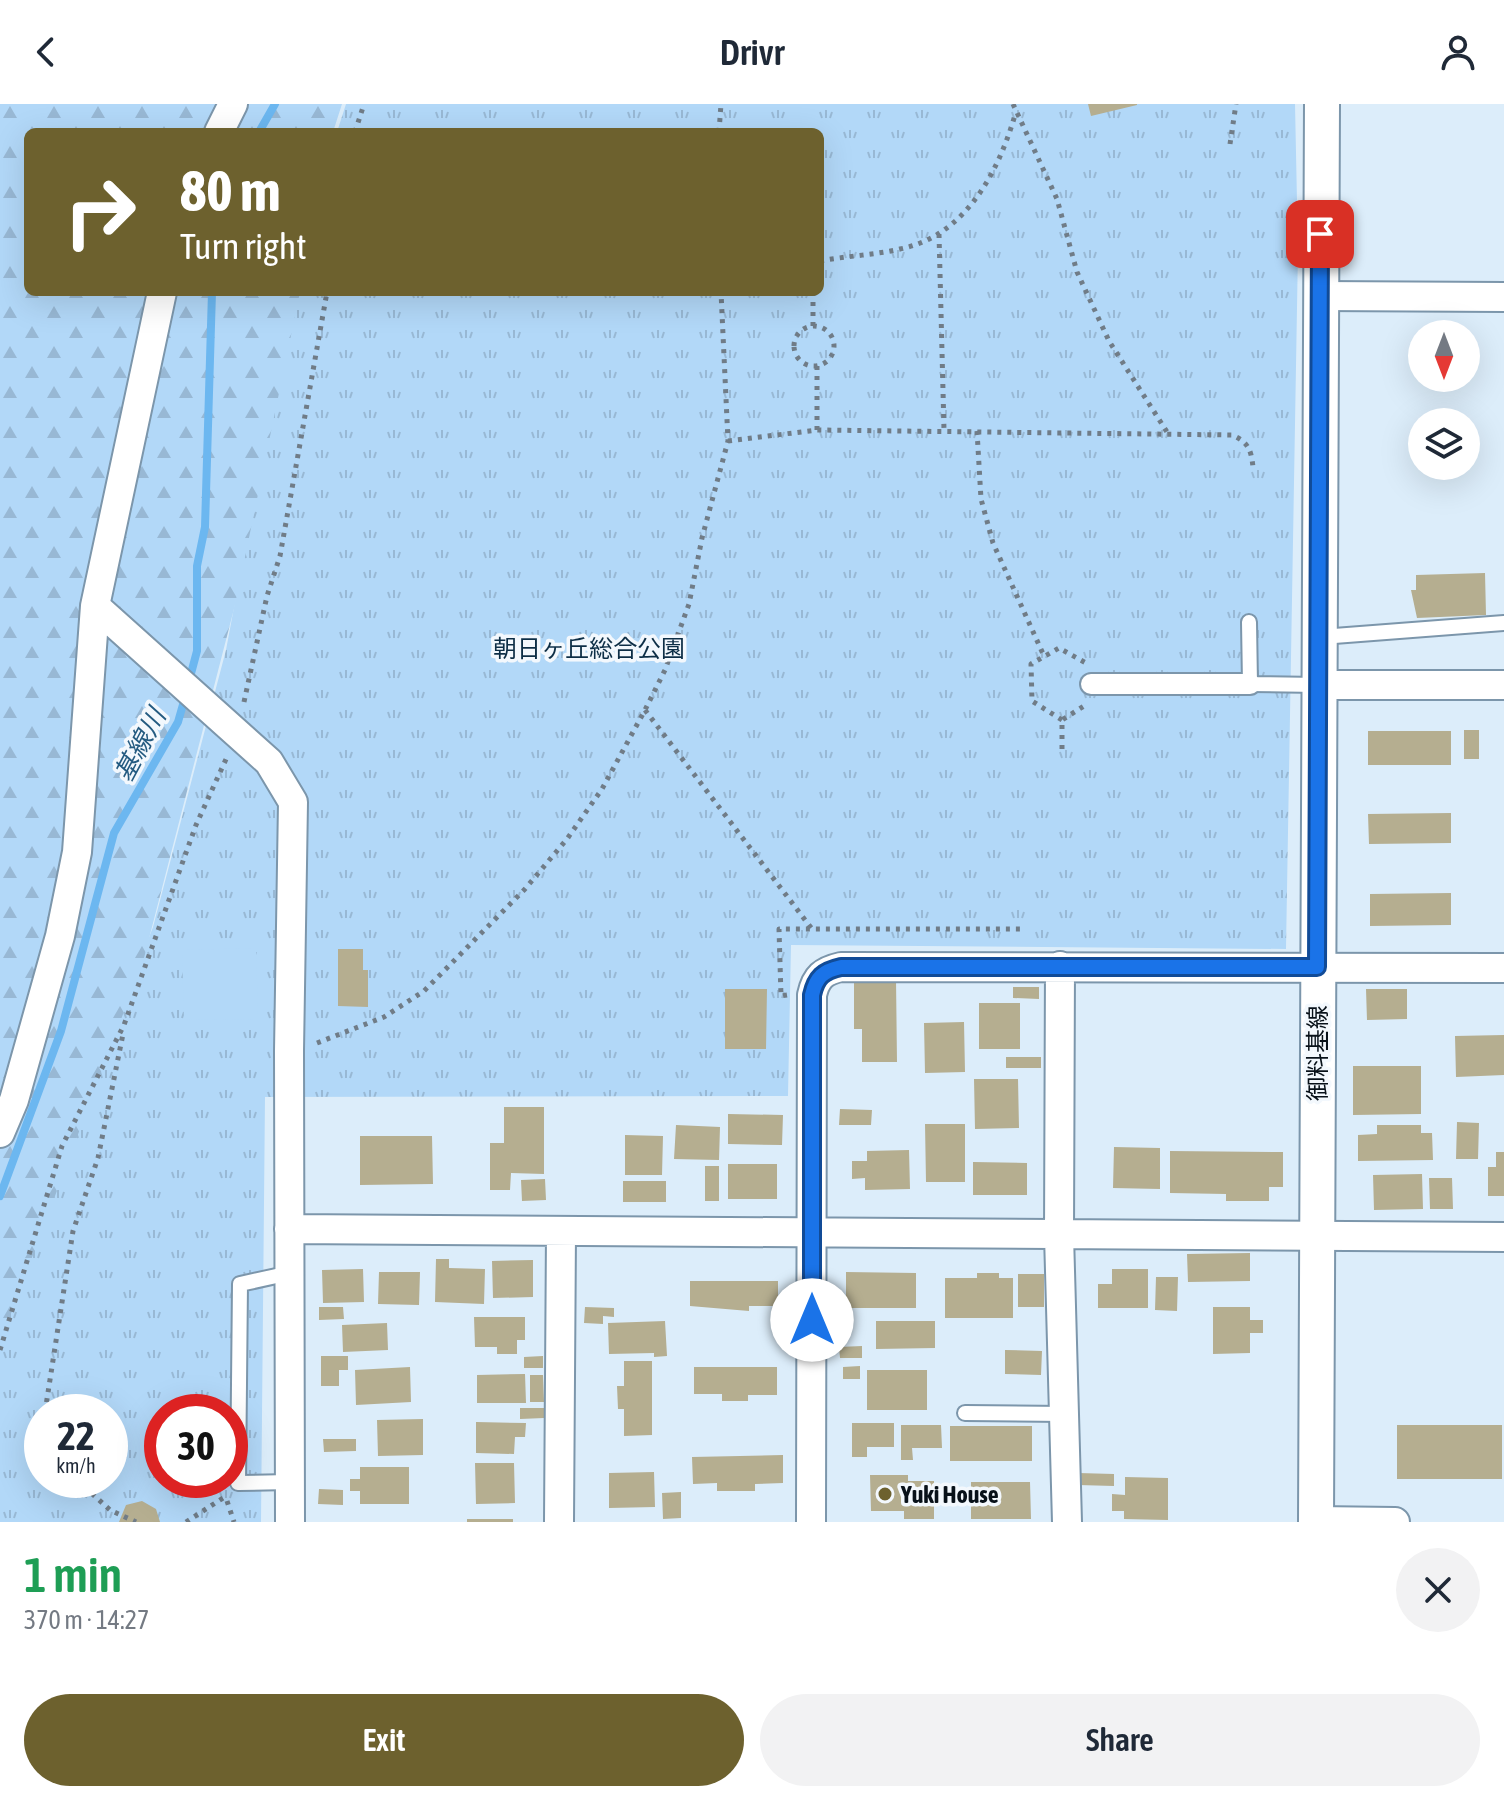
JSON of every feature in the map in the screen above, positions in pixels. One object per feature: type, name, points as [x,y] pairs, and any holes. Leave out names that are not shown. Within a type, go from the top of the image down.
[{"type":"street","points":[[221,128],[233,104]]},
{"type":"street","name":"御料基線","points":[[1316,1522],[1322,104]]},
{"type":"street","points":[[0,1133],[14,1100],[60,936],[77,852],[95,606],[161,296]]},
{"type":"street","points":[[1319,296],[1504,297]]},
{"type":"street","points":[[95,606],[269,762],[293,802],[289,1051],[290,1522]]},
{"type":"street","points":[[1091,684],[1250,684]]},
{"type":"street","points":[[1318,685],[1504,685]]},
{"type":"street","points":[[1060,966],[1059,1235],[1067,1522]]},
{"type":"street","points":[[811,1522],[812,995],[815,983],[825,971],[841,967],[1060,966],[1504,968]]},
{"type":"street","points":[[289,1229],[1504,1237]]},
{"type":"street","points":[[559,1522],[561,1233]]},
{"type":"street","points":[[1316,1522],[1395,1522]]},
{"type":"lane","points":[[1249,622],[1250,684],[1318,685]]},
{"type":"lane","points":[[1318,637],[1504,623]]},
{"type":"lane","points":[[239,1394],[240,1284],[290,1273]]},
{"type":"lane","points":[[965,1413],[1065,1414]]},
{"type":"lane","points":[[248,1483],[290,1482]]},
{"type":"path","points":[[356,128],[364,104]]},
{"type":"path","points":[[719,128],[721,104]]},
{"type":"path","points":[[1013,104],[1057,199],[1077,272],[1109,341],[1167,433]]},
{"type":"path","points":[[1230,144],[1236,104]]},
{"type":"path","points":[[824,260],[902,249],[939,234],[987,186],[1005,151],[1015,114]]},
{"type":"path","points":[[939,234],[944,430]]},
{"type":"path","points":[[0,1350],[62,1146],[124,1025],[196,825],[237,736],[267,596],[280,556],[326,296]]},
{"type":"path","points":[[289,1051],[337,1038],[372,1022],[424,991],[525,889],[567,839],[602,789],[665,670],[689,604],[728,441],[721,296]]},
{"type":"path","points":[[813,296],[813,326]]},
{"type":"path","points":[[813,326],[826,330],[833,341],[833,354],[817,366],[804,364],[793,348],[796,335],[813,326]]},
{"type":"path","points":[[817,366],[817,430]]},
{"type":"path","points":[[728,441],[817,430],[1232,435],[1245,441],[1252,451],[1253,467]]},
{"type":"path","points":[[977,431],[981,499],[993,543],[1044,656]]},
{"type":"path","points":[[1059,648],[1092,666],[1091,701],[1062,720],[1032,701],[1031,664],[1059,648]]},
{"type":"path","points":[[645,710],[812,930]]},
{"type":"path","points":[[1062,720],[1062,749]]},
{"type":"path","points":[[48,1394],[73,1231],[98,1158],[124,1025]]},
{"type":"path","points":[[97,1498],[110,1510],[136,1522]]},
{"type":"path","points":[[186,1522],[223,1498]]},
{"type":"path","points":[[227,1498],[234,1522]]},
{"type":"green space","points":[[0,104],[342,104],[334,128],[24,128],[24,296],[299,296],[235,605],[144,958],[0,1343]]},
{"type":"green space","name":"朝日ヶ丘総合公園","points":[[346,104],[1295,104],[1298,250],[1286,949],[791,945],[788,1096],[265,1097],[261,1522],[0,1522],[0,1319],[153,927],[226,650],[292,296],[824,296],[824,128],[338,128]]},
{"type":"green space","points":[[256,948],[258,1019],[184,1020],[182,950]]},
{"type":"building","points":[[1088,104],[1137,104],[1137,105],[1091,116]]},
{"type":"building","points":[[1485,573],[1486,615],[1417,618],[1411,590],[1416,590],[1416,575]]},
{"type":"building","points":[[1464,730],[1479,730],[1479,759],[1464,759]]},
{"type":"building","points":[[1368,731],[1451,731],[1451,765],[1368,765]]},
{"type":"building","points":[[1451,813],[1451,843],[1369,844],[1368,814]]},
{"type":"building","points":[[1451,893],[1451,925],[1370,926],[1370,894]]},
{"type":"building","points":[[338,949],[363,949],[363,970],[368,970],[368,1007],[338,1006]]},
{"type":"building","points":[[896,979],[897,1062],[862,1062],[862,1029],[854,1029],[854,980]]},
{"type":"building","points":[[1013,987],[1039,987],[1039,999],[1013,998]]},
{"type":"building","points":[[725,989],[767,989],[766,1049],[725,1049]]},
{"type":"building","points":[[1366,989],[1407,989],[1407,1019],[1367,1020]]},
{"type":"building","points":[[979,1003],[1020,1003],[1020,1049],[979,1049]]},
{"type":"building","points":[[964,1022],[965,1072],[925,1073],[924,1023]]},
{"type":"building","points":[[1504,1035],[1504,1075],[1456,1077],[1455,1036]]},
{"type":"building","points":[[1006,1057],[1041,1057],[1041,1068],[1006,1068]]},
{"type":"building","points":[[1353,1066],[1421,1066],[1421,1114],[1353,1115]]},
{"type":"building","points":[[974,1079],[1018,1079],[1019,1128],[975,1129]]},
{"type":"building","points":[[504,1107],[544,1107],[544,1174],[511,1173],[510,1190],[490,1190],[490,1143],[504,1143]]},
{"type":"building","points":[[840,1109],[872,1110],[871,1125],[839,1125]]},
{"type":"building","points":[[728,1114],[783,1115],[782,1145],[728,1144]]},
{"type":"building","points":[[1457,1122],[1479,1123],[1478,1159],[1456,1159]]},
{"type":"building","points":[[925,1124],[965,1124],[965,1182],[926,1182]]},
{"type":"building","points":[[676,1125],[720,1127],[719,1160],[674,1159]]},
{"type":"building","points":[[1377,1125],[1421,1125],[1421,1133],[1432,1133],[1433,1160],[1358,1161],[1358,1135],[1377,1134]]},
{"type":"building","points":[[625,1135],[663,1136],[662,1175],[625,1175]]},
{"type":"building","points":[[360,1136],[432,1136],[433,1184],[360,1185]]},
{"type":"building","points":[[1114,1147],[1160,1148],[1160,1189],[1113,1188]]},
{"type":"building","points":[[909,1150],[910,1189],[865,1190],[865,1178],[852,1179],[852,1161],[867,1161],[867,1151]]},
{"type":"building","points":[[1170,1151],[1283,1152],[1283,1187],[1269,1187],[1269,1201],[1226,1201],[1226,1194],[1170,1193]]},
{"type":"building","points":[[1496,1152],[1504,1152],[1504,1196],[1488,1196],[1488,1167],[1496,1167]]},
{"type":"building","points":[[973,1162],[1027,1163],[1027,1195],[973,1195]]},
{"type":"building","points":[[728,1164],[777,1164],[777,1199],[728,1199]]},
{"type":"building","points":[[705,1166],[719,1166],[719,1201],[705,1201]]},
{"type":"building","points":[[1422,1174],[1423,1209],[1374,1210],[1373,1175]]},
{"type":"building","points":[[1429,1178],[1452,1178],[1453,1209],[1430,1209]]},
{"type":"building","points":[[545,1179],[546,1200],[522,1201],[521,1180]]},
{"type":"building","points":[[623,1181],[666,1181],[666,1202],[623,1202]]},
{"type":"building","points":[[1250,1253],[1250,1281],[1188,1282],[1187,1254]]},
{"type":"building","points":[[436,1259],[449,1259],[449,1268],[485,1269],[484,1304],[435,1302]]},
{"type":"building","points":[[533,1260],[533,1297],[493,1298],[492,1261]]},
{"type":"building","points":[[363,1269],[364,1302],[323,1303],[322,1270]]},
{"type":"building","points":[[1112,1269],[1148,1269],[1148,1308],[1098,1308],[1098,1284],[1112,1284]]},
{"type":"building","points":[[379,1272],[420,1272],[419,1305],[378,1304]]},
{"type":"building","points":[[846,1272],[916,1273],[916,1308],[846,1308]]},
{"type":"building","points":[[977,1273],[999,1273],[999,1278],[1013,1278],[1013,1318],[945,1318],[945,1278],[977,1278]]},
{"type":"building","points":[[1018,1274],[1044,1274],[1044,1307],[1018,1307]]},
{"type":"building","points":[[1156,1277],[1178,1277],[1177,1311],[1155,1310]]},
{"type":"building","points":[[690,1281],[778,1281],[778,1306],[749,1306],[749,1311],[690,1306]]},
{"type":"building","points":[[319,1307],[343,1307],[344,1319],[319,1320]]},
{"type":"building","points":[[585,1307],[614,1308],[614,1317],[603,1316],[603,1324],[584,1323]]},
{"type":"building","points":[[1213,1307],[1250,1307],[1250,1320],[1263,1320],[1263,1333],[1250,1333],[1250,1353],[1213,1354]]},
{"type":"building","points":[[474,1317],[525,1317],[525,1340],[517,1340],[517,1354],[497,1354],[497,1347],[475,1347]]},
{"type":"building","points":[[665,1321],[667,1356],[654,1357],[654,1353],[609,1354],[608,1323]]},
{"type":"building","points":[[876,1321],[935,1321],[935,1348],[876,1349]]},
{"type":"building","points":[[387,1323],[388,1350],[343,1352],[342,1325]]},
{"type":"building","points":[[862,1346],[862,1358],[840,1358],[839,1347]]},
{"type":"building","points":[[1005,1350],[1042,1351],[1041,1375],[1005,1374]]},
{"type":"building","points":[[321,1356],[348,1356],[348,1370],[339,1370],[339,1386],[321,1386]]},
{"type":"building","points":[[543,1356],[543,1368],[524,1368],[524,1357]]},
{"type":"building","points":[[624,1361],[652,1361],[652,1435],[624,1436],[624,1409],[618,1409],[617,1386],[624,1386]]},
{"type":"building","points":[[860,1366],[860,1379],[843,1379],[843,1367]]},
{"type":"building","points":[[410,1367],[411,1402],[356,1405],[355,1370]]},
{"type":"building","points":[[694,1367],[777,1367],[777,1395],[748,1395],[748,1401],[722,1401],[722,1394],[694,1394]]},
{"type":"building","points":[[867,1370],[927,1370],[927,1410],[867,1410]]},
{"type":"building","points":[[525,1374],[526,1403],[477,1403],[477,1375]]},
{"type":"building","points":[[530,1375],[543,1375],[544,1402],[530,1402]]},
{"type":"building","points":[[520,1408],[544,1408],[544,1418],[520,1419]]},
{"type":"building","points":[[423,1419],[423,1455],[378,1456],[377,1420]]},
{"type":"building","points":[[476,1422],[526,1423],[525,1437],[515,1437],[514,1454],[476,1453]]},
{"type":"building","points":[[852,1423],[894,1423],[894,1447],[867,1447],[867,1457],[852,1457]]},
{"type":"building","points":[[901,1425],[941,1425],[942,1448],[912,1448],[913,1460],[901,1460]]},
{"type":"building","points":[[1397,1425],[1502,1425],[1502,1479],[1397,1479]]},
{"type":"building","points":[[950,1426],[1032,1426],[1032,1461],[950,1461]]},
{"type":"building","points":[[323,1439],[356,1439],[356,1451],[324,1452]]},
{"type":"building","points":[[783,1455],[783,1483],[755,1484],[755,1491],[717,1491],[717,1483],[693,1484],[692,1457]]},
{"type":"building","points":[[475,1463],[514,1463],[515,1503],[476,1504]]},
{"type":"building","points":[[360,1467],[409,1467],[409,1504],[360,1504],[360,1491],[350,1491],[350,1479],[360,1479]]},
{"type":"building","points":[[654,1472],[655,1507],[609,1508],[609,1473]]},
{"type":"building","points":[[1078,1473],[1114,1474],[1114,1486],[1078,1485]]},
{"type":"building","points":[[870,1475],[908,1475],[908,1481],[934,1481],[934,1519],[904,1519],[904,1511],[871,1511]]},
{"type":"building","points":[[1125,1477],[1168,1478],[1168,1520],[1124,1519],[1124,1511],[1112,1511],[1112,1494],[1125,1495]]},
{"type":"building","points":[[971,1482],[1030,1482],[1031,1519],[971,1519]]},
{"type":"building","points":[[319,1489],[343,1490],[343,1505],[318,1504]]},
{"type":"building","points":[[681,1492],[681,1518],[663,1519],[662,1493]]},
{"type":"building","points":[[142,1501],[156,1509],[160,1522],[119,1522],[126,1505]]},
{"type":"building","points":[[467,1519],[513,1519],[513,1522],[467,1522]]},
{"type":"waterway","name":"基線川","points":[[261,128],[275,104]]},
{"type":"waterway","name":"基線川","points":[[189,681],[197,651],[197,566],[205,527],[212,296]]},
{"type":"waterway","name":"基線川","points":[[0,1196],[61,1031],[114,833],[178,722],[186,694]]},
{"type":"place","name":"Yuki House","points":[[885,1494]]},
{"type":"route","points":[[812,1320],[812,995],[815,983],[825,971],[841,967],[1317,967],[1320,234]]}]
